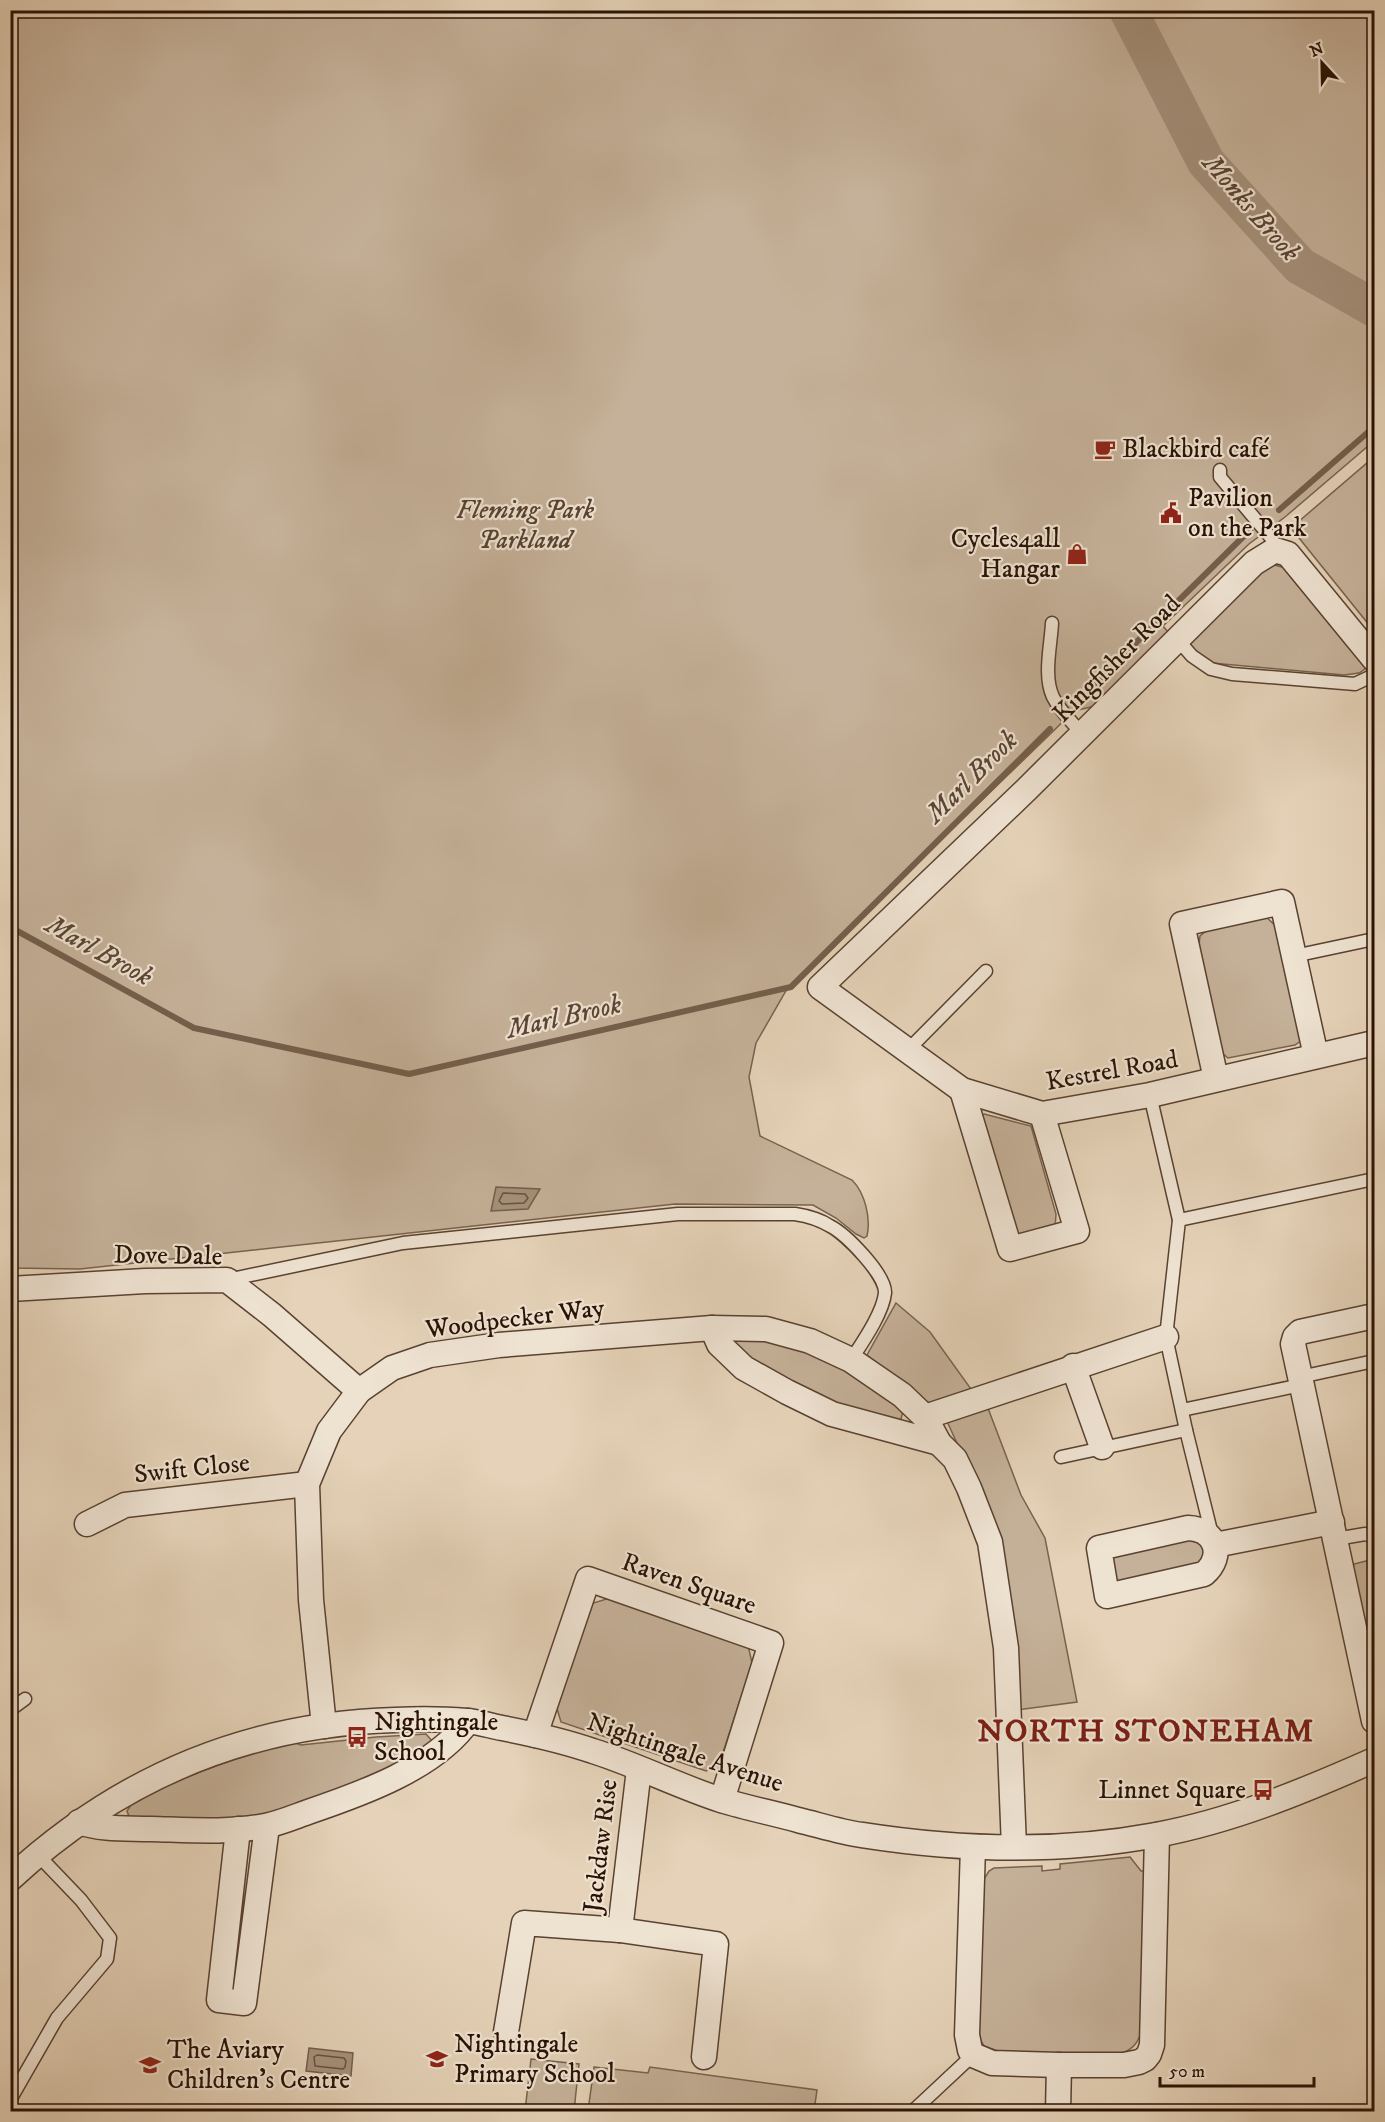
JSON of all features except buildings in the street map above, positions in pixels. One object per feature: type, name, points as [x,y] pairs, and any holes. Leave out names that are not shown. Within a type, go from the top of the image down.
[{"type":"street","name":"Kingfisher Road","points":[[820,987],[1082,734],[1254,563],[1275,550]]},
{"type":"street","points":[[1275,550],[1288,554],[1374,659]]},
{"type":"street","points":[[1216,1079],[1182,924],[1282,902],[1316,1056]]},
{"type":"street","name":"Kestrel Road","points":[[820,987],[962,1090],[1042,1114],[1150,1095],[1374,1043]]},
{"type":"street","points":[[962,1090],[1010,1249],[1077,1231],[1042,1114]]},
{"type":"street","name":"Dove Dale","points":[[10,1289],[145,1281],[227,1280],[272,1315],[359,1391]]},
{"type":"street","points":[[1374,1316],[1297,1334],[1293,1344],[1374,1721]]},
{"type":"street","points":[[712,1328],[719,1344],[744,1368],[787,1392],[832,1414],[939,1443]]},
{"type":"street","name":"Woodpecker Way","points":[[324,1726],[308,1568],[307,1484],[329,1431],[359,1391],[392,1368],[430,1355],[499,1345],[712,1328],[766,1329],[810,1341],[851,1360],[902,1395],[925,1416],[939,1443],[955,1459],[969,1488],[990,1542],[1006,1648],[1014,1847]]},
{"type":"street","points":[[925,1416],[1166,1337]]},
{"type":"street","points":[[1073,1366],[1102,1447]]},
{"type":"street","name":"Swift Close","points":[[87,1524],[125,1505],[307,1484]]},
{"type":"street","points":[[1188,1528],[1204,1532],[1215,1545],[1215,1561],[1204,1574],[1107,1596],[1099,1548],[1188,1528]]},
{"type":"street","points":[[1215,1545],[1334,1531]]},
{"type":"street","name":"Raven Square","points":[[535,1735],[588,1579],[771,1643],[722,1800]]},
{"type":"street","name":"Nightingale Avenue","points":[[10,1879],[37,1854],[79,1822],[120,1796],[194,1760],[255,1740],[362,1721],[418,1719],[468,1721],[595,1751],[722,1800],[859,1835],[973,1846],[1014,1847],[1112,1842],[1157,1835],[1211,1822],[1265,1805],[1374,1761]]},
{"type":"street","points":[[79,1822],[96,1827],[130,1830],[238,1829],[267,1826],[375,1787],[430,1757],[457,1738],[468,1721]]},
{"type":"street","name":"Jackdaw Rise","points":[[620,1930],[639,1769]]},
{"type":"street","points":[[238,1829],[219,2000],[244,2003],[267,1826]]},
{"type":"street","points":[[973,1846],[967,2035],[974,2055],[992,2063],[1059,2066],[1132,2064],[1145,2059],[1152,2045],[1157,1835]]},
{"type":"street","name":"Jackdaw Rise","points":[[506,2032],[524,1923],[620,1930],[716,1944],[704,2057]]},
{"type":"street","points":[[1058,2112],[1059,2066]]},
{"type":"lane","points":[[1220,470],[1220,477],[1272,538],[1275,550]]},
{"type":"lane","points":[[1052,623],[1048,659],[1051,690],[1058,704],[1082,734]]},
{"type":"lane","points":[[1177,639],[1192,656],[1211,669],[1232,674],[1355,684],[1374,675]]},
{"type":"lane","points":[[1294,956],[1374,939]]},
{"type":"lane","points":[[908,1050],[986,971]]},
{"type":"lane","points":[[1150,1095],[1179,1220],[1166,1337],[1186,1430],[1215,1545]]},
{"type":"lane","points":[[1179,1220],[1374,1179]]},
{"type":"lane","points":[[227,1280],[403,1243],[678,1214],[795,1214],[809,1216],[832,1227],[859,1251],[877,1272],[883,1284],[885,1290],[881,1306],[851,1360]]},
{"type":"lane","points":[[1182,1410],[1374,1361]]},
{"type":"lane","points":[[1060,1456],[1186,1430]]},
{"type":"lane","points":[[1334,1531],[1374,1537]]},
{"type":"lane","points":[[10,1710],[25,1699]]},
{"type":"lane","points":[[10,2100],[57,2018],[107,1959],[110,1938],[81,1900],[37,1854]]},
{"type":"lane","points":[[912,2112],[974,2055]]},
{"type":"green space","name":"Fleming Park Parkland","points":[[11,11],[1374,11],[1374,441],[1285,517],[1249,544],[1163,626],[1168,632],[1099,705],[1074,711],[787,989],[756,1043],[749,1077],[760,1136],[852,1180],[857,1185],[866,1206],[867,1236],[864,1238],[856,1234],[836,1218],[813,1205],[675,1204],[80,1269],[11,1268]]},
{"type":"green space","points":[[1374,457],[1374,631],[1291,528]]},
{"type":"green space","points":[[1274,565],[1286,568],[1366,666],[1365,669],[1359,673],[1344,675],[1212,663],[1204,659],[1187,643],[1263,567]]},
{"type":"green space","points":[[1266,917],[1277,927],[1302,1040],[1295,1045],[1228,1058],[1222,1053],[1199,945],[1200,936],[1211,927]]},
{"type":"green space","points":[[984,1114],[1031,1126],[1056,1214],[1055,1228],[1019,1236],[1013,1232],[980,1118]]},
{"type":"green space","points":[[896,1303],[930,1332],[971,1389],[928,1404],[867,1355]]},
{"type":"green space","points":[[736,1334],[793,1346],[854,1373],[903,1411],[901,1419],[893,1424],[865,1417],[765,1375],[730,1340]]},
{"type":"green space","points":[[986,1403],[1021,1495],[1045,1538],[1077,1702],[1017,1710],[978,1489],[945,1417]]},
{"type":"green space","points":[[1188,1528],[1215,1561],[1107,1596],[1099,1548]]},
{"type":"green space","points":[[1374,1559],[1374,1675],[1350,1565]]},
{"type":"green space","points":[[613,1597],[748,1645],[752,1663],[719,1765],[706,1771],[561,1722],[555,1702],[590,1604]]},
{"type":"green space","points":[[426,1734],[432,1741],[428,1751],[301,1807],[235,1821],[130,1819],[127,1811],[132,1803],[191,1775],[293,1742],[301,1745]]},
{"type":"green space","points":[[1130,1857],[1141,1871],[1145,1871],[1144,2022],[1134,2046],[1119,2054],[1012,2056],[984,2046],[978,2036],[984,1879],[989,1871],[994,1868],[1042,1866],[1042,1871],[1060,1869],[1060,1864]]},
{"type":"green space","points":[[531,2059],[579,2064],[574,2111],[525,2111]]},
{"type":"green space","points":[[594,2067],[648,2073],[650,2067],[817,2090],[814,2111],[588,2111]]},
{"type":"water","points":[[496,1187],[540,1189],[528,1209],[491,1211]]},
{"type":"water","points":[[309,2048],[353,2053],[351,2076],[306,2071]]},
{"type":"waterway","name":"Monks Brook","points":[[1128,10],[1206,162],[1300,266],[1374,308]]},
{"type":"waterway","name":"Marl Brook","points":[[1279,510],[1374,427]]},
{"type":"waterway","name":"Marl Brook","points":[[1076,702],[1250,530]]},
{"type":"waterway","name":"Marl Brook","points":[[10,927],[194,1028],[409,1074],[791,987],[1050,729]]},
{"type":"place","name":"Blackbird café","points":[[1105,449]]},
{"type":"place","name":"Pavilion on the Park","points":[[1171,513]]},
{"type":"place","name":"Cycles4all Hangar","points":[[1077,554]]},
{"type":"place","name":"Nightingale School","points":[[357,1737]]},
{"type":"place","name":"Linnet Square","points":[[1263,1790]]},
{"type":"place","name":"Nightingale Primary School","points":[[437,2059]]},
{"type":"place","name":"The Aviary Children's Centre","points":[[150,2065]]},
{"type":"district","name":"NORTH STONEHAM","points":[[1146,1732]]}]
